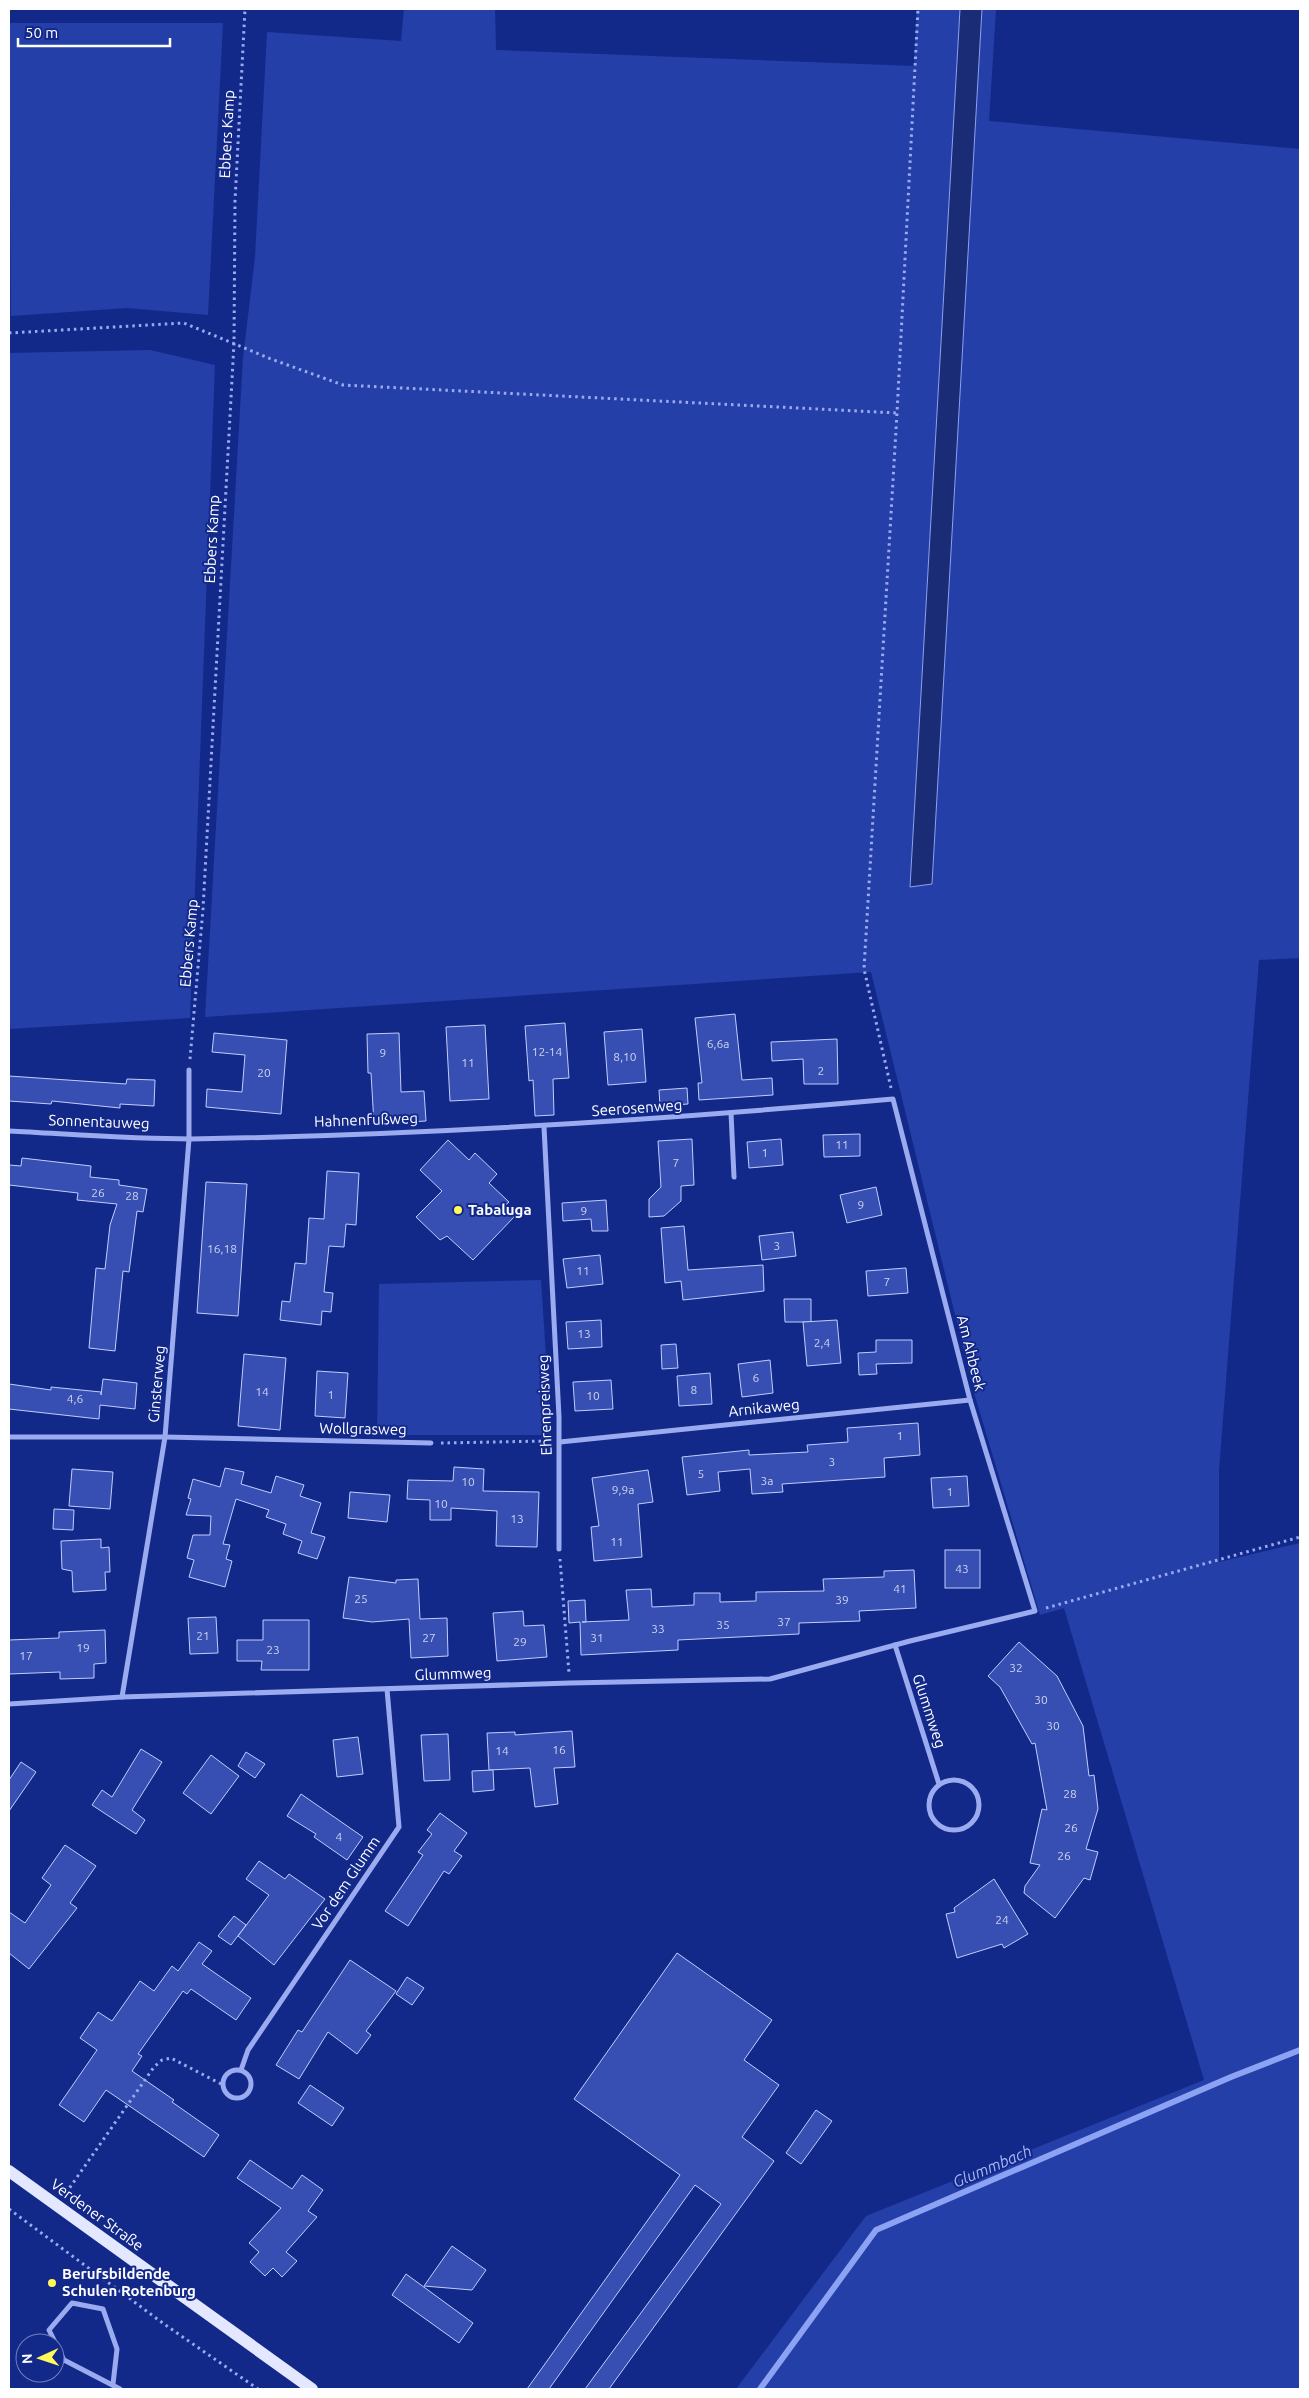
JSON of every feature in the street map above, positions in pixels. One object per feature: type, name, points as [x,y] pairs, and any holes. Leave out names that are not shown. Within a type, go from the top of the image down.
[{"type":"main road","name":"Verdener Straße","points":[[9,2171],[312,2389]]},
{"type":"street","name":"Ginsterweg","points":[[122,1697],[165,1437],[189,1139],[189,1070]]},
{"type":"street","name":"Seerosenweg","points":[[544,1126],[731,1114],[894,1099]]},
{"type":"street","name":"Am Ahbeek","points":[[894,1099],[970,1400],[1035,1611]]},
{"type":"street","points":[[731,1114],[734,1177]]},
{"type":"street","name":"Hahnenfußweg","points":[[189,1139],[544,1126]]},
{"type":"street","name":"Ehrenpreisweg","points":[[544,1126],[560,1442],[559,1549]]},
{"type":"street","name":"Sonnentauweg","points":[[9,1131],[189,1139]]},
{"type":"street","name":"Arnikaweg","points":[[560,1442],[970,1400]]},
{"type":"street","points":[[9,1437],[165,1437]]},
{"type":"street","name":"Wollgrasweg","points":[[165,1437],[431,1443]]},
{"type":"street","name":"Glummweg","points":[[9,1704],[122,1697],[570,1682],[770,1679],[894,1645],[1035,1611]]},
{"type":"street","name":"Glummweg","points":[[894,1645],[939,1784]]},
{"type":"street","name":"Vor dem Glumm","points":[[241,2070],[248,2050],[399,1827],[387,1689]]},
{"type":"street","points":[[960,1780],[967,1783],[977,1793],[979,1800],[978,1815],[969,1826],[955,1831],[948,1830],[936,1823],[929,1810],[929,1802],[930,1796],[939,1784],[960,1780]]},
{"type":"street","points":[[241,2070],[246,2072],[251,2080],[248,2094],[234,2098],[226,2094],[223,2085],[228,2073],[241,2070]]},
{"type":"street","points":[[113,2384],[116,2349],[103,2309],[72,2303],[50,2330],[64,2360],[120,2389]]},
{"type":"path","name":"Ebbers Kamp","points":[[189,1070],[204,899],[234,343],[235,201],[244,9]]},
{"type":"path","points":[[894,1099],[864,968],[897,413],[918,9]]},
{"type":"path","points":[[9,333],[184,323],[343,384],[897,413]]},
{"type":"path","points":[[431,1443],[554,1440],[560,1442]]},
{"type":"path","points":[[1035,1611],[1300,1537]]},
{"type":"path","points":[[559,1549],[570,1682]]},
{"type":"path","points":[[57,2206],[154,2067],[162,2060],[172,2058],[223,2085]]},
{"type":"path","points":[[9,2209],[164,2324],[258,2389]]},
{"type":"shaded area","points":[[404,9],[495,9],[496,50],[914,66],[917,9],[960,9],[910,887],[932,883],[982,9],[996,9],[989,121],[1300,149],[1300,958],[1259,960],[1219,1470],[1219,1562],[1300,1543],[1300,2389],[736,2389],[866,2216],[1204,2080],[1064,1608],[1040,1615],[975,1396],[871,972],[205,1017],[243,358],[255,257],[267,32],[401,41]]},
{"type":"shaded area","points":[[960,9],[982,9],[932,884],[910,887]]},
{"type":"shaded area","points":[[9,23],[223,23],[208,315],[127,308],[11,316]]},
{"type":"shaded area","points":[[150,350],[215,365],[190,1018],[9,1029],[9,353]]},
{"type":"shaded area","points":[[541,1280],[551,1435],[377,1435],[379,1284]]},
{"type":"building","points":[[735,1014],[742,1080],[772,1078],[773,1095],[699,1100],[698,1083],[702,1083],[695,1018]]},
{"type":"building","points":[[565,1023],[569,1078],[553,1079],[554,1115],[535,1116],[533,1080],[529,1081],[525,1026]]},
{"type":"building","points":[[485,1025],[489,1099],[450,1101],[446,1027]]},
{"type":"building","points":[[642,1029],[646,1082],[608,1085],[604,1032]]},
{"type":"building","points":[[214,1033],[287,1040],[281,1114],[206,1107],[207,1089],[242,1092],[245,1055],[212,1052]]},
{"type":"building","points":[[399,1033],[401,1092],[424,1091],[426,1121],[374,1124],[371,1073],[368,1073],[367,1034]]},
{"type":"building","points":[[837,1039],[838,1084],[804,1084],[803,1059],[772,1061],[771,1042]]},
{"type":"building","points":[[9,1076],[126,1084],[127,1079],[155,1080],[154,1106],[120,1104],[120,1108],[52,1101],[51,1104],[9,1101]]},
{"type":"building","points":[[687,1088],[688,1104],[660,1106],[659,1090]]},
{"type":"building","points":[[860,1134],[860,1156],[824,1157],[823,1135]]},
{"type":"building","points":[[692,1139],[694,1185],[681,1186],[681,1201],[664,1216],[649,1217],[649,1199],[661,1187],[658,1141]]},
{"type":"building","points":[[781,1139],[783,1165],[749,1168],[747,1142]]},
{"type":"building","points":[[448,1140],[469,1160],[475,1153],[497,1174],[489,1183],[509,1202],[503,1207],[514,1217],[473,1260],[447,1236],[440,1240],[416,1217],[442,1191],[420,1170]]},
{"type":"building","points":[[22,1158],[91,1166],[90,1177],[119,1180],[119,1185],[147,1189],[143,1212],[137,1211],[129,1272],[123,1271],[115,1351],[89,1348],[96,1268],[105,1269],[110,1225],[117,1204],[77,1200],[78,1193],[9,1185],[9,1165],[21,1166]]},
{"type":"building","points":[[327,1171],[359,1173],[356,1225],[346,1224],[344,1247],[329,1246],[324,1292],[333,1293],[331,1312],[322,1311],[321,1325],[280,1320],[282,1301],[290,1302],[295,1263],[306,1264],[309,1218],[324,1219]]},
{"type":"building","points":[[206,1182],[247,1184],[238,1316],[197,1313]]},
{"type":"building","points":[[876,1187],[882,1215],[847,1223],[840,1195]]},
{"type":"building","points":[[606,1200],[608,1231],[592,1231],[591,1219],[563,1221],[562,1203]]},
{"type":"building","points":[[684,1226],[688,1270],[763,1265],[764,1291],[683,1300],[681,1281],[665,1283],[661,1228]]},
{"type":"building","points":[[793,1232],[796,1256],[762,1260],[759,1236]]},
{"type":"building","points":[[600,1255],[603,1284],[567,1288],[563,1259]]},
{"type":"building","points":[[906,1268],[908,1293],[868,1296],[866,1271]]},
{"type":"building","points":[[784,1299],[811,1299],[811,1322],[785,1322]]},
{"type":"building","points":[[601,1320],[602,1347],[568,1349],[566,1322]]},
{"type":"building","points":[[837,1320],[841,1363],[807,1366],[803,1322]]},
{"type":"building","points":[[876,1340],[912,1340],[912,1363],[876,1364],[877,1374],[859,1375],[858,1353],[876,1352]]},
{"type":"building","points":[[676,1344],[678,1368],[662,1369],[661,1345]]},
{"type":"building","points":[[244,1354],[286,1358],[280,1430],[238,1426]]},
{"type":"building","points":[[770,1360],[773,1393],[742,1397],[738,1364]]},
{"type":"building","points":[[317,1371],[348,1373],[345,1418],[315,1416]]},
{"type":"building","points":[[710,1373],[712,1404],[679,1406],[677,1376]]},
{"type":"building","points":[[103,1379],[137,1383],[135,1409],[100,1405],[99,1419],[9,1409],[9,1384],[51,1390],[51,1387],[101,1392],[101,1395]]},
{"type":"building","points":[[611,1380],[613,1409],[575,1411],[573,1382]]},
{"type":"building","points":[[918,1423],[920,1455],[884,1458],[885,1477],[782,1484],[783,1492],[752,1494],[750,1469],[718,1472],[720,1491],[687,1495],[682,1457],[749,1450],[749,1455],[808,1452],[807,1445],[848,1442],[847,1428]]},
{"type":"building","points":[[454,1467],[484,1469],[483,1491],[539,1492],[537,1547],[496,1546],[497,1511],[451,1508],[451,1520],[430,1520],[430,1500],[407,1499],[408,1480],[453,1481]]},
{"type":"building","points":[[225,1468],[244,1472],[241,1484],[271,1493],[276,1476],[304,1485],[300,1496],[321,1503],[311,1533],[325,1537],[317,1559],[298,1553],[302,1541],[283,1534],[286,1524],[266,1517],[269,1510],[236,1499],[223,1544],[230,1545],[226,1559],[232,1561],[225,1587],[189,1577],[194,1560],[187,1558],[193,1535],[210,1535],[211,1516],[186,1515],[191,1499],[188,1498],[193,1479],[220,1487]]},
{"type":"building","points":[[72,1469],[113,1472],[110,1509],[69,1506]]},
{"type":"building","points":[[648,1470],[653,1502],[638,1504],[642,1557],[594,1561],[591,1527],[599,1526],[592,1478]]},
{"type":"building","points":[[967,1476],[969,1506],[933,1508],[931,1478]]},
{"type":"building","points":[[350,1492],[390,1495],[387,1522],[348,1518]]},
{"type":"building","points":[[54,1509],[74,1510],[73,1530],[53,1529]]},
{"type":"building","points":[[101,1539],[101,1548],[109,1547],[110,1572],[105,1572],[106,1590],[73,1592],[72,1571],[62,1569],[61,1541]]},
{"type":"building","points":[[945,1550],[980,1550],[980,1588],[945,1588]]},
{"type":"building","points":[[914,1570],[916,1608],[859,1611],[860,1621],[799,1623],[799,1634],[678,1640],[678,1650],[581,1655],[580,1622],[569,1623],[568,1601],[585,1600],[586,1622],[629,1620],[626,1590],[651,1589],[652,1607],[694,1605],[694,1593],[720,1593],[720,1602],[756,1601],[756,1592],[824,1591],[823,1579],[884,1577],[884,1571]]},
{"type":"building","points":[[349,1577],[396,1583],[396,1580],[418,1579],[420,1619],[447,1618],[448,1656],[411,1658],[409,1619],[372,1622],[343,1618]]},
{"type":"building","points":[[523,1611],[524,1626],[544,1625],[547,1657],[497,1661],[493,1613]]},
{"type":"building","points":[[216,1617],[218,1653],[190,1654],[188,1618]]},
{"type":"building","points":[[263,1620],[309,1620],[309,1670],[261,1670],[262,1661],[237,1661],[237,1640],[263,1640]]},
{"type":"building","points":[[105,1630],[106,1663],[94,1664],[94,1678],[60,1679],[60,1672],[9,1674],[9,1640],[59,1638],[59,1632]]},
{"type":"building","points":[[1019,1642],[1057,1676],[1083,1726],[1089,1776],[1094,1775],[1098,1809],[1086,1849],[1098,1852],[1090,1880],[1084,1878],[1055,1918],[1024,1893],[1025,1886],[1040,1865],[1030,1863],[1042,1809],[1047,1810],[1035,1743],[1032,1744],[1000,1687],[988,1676]]},
{"type":"building","points":[[572,1731],[575,1767],[554,1768],[558,1804],[535,1807],[530,1768],[489,1770],[487,1733],[515,1732],[515,1735]]},
{"type":"building","points":[[448,1734],[450,1780],[424,1781],[421,1735]]},
{"type":"building","points":[[358,1737],[363,1774],[337,1777],[333,1740]]},
{"type":"building","points":[[141,1749],[162,1762],[132,1810],[145,1820],[136,1834],[92,1805],[102,1790],[112,1797]]},
{"type":"building","points":[[246,1752],[265,1764],[255,1778],[238,1766]]},
{"type":"building","points":[[211,1755],[239,1776],[211,1814],[183,1793]]},
{"type":"building","points":[[21,1762],[36,1772],[9,1811],[9,1780]]},
{"type":"building","points":[[493,1770],[494,1790],[473,1792],[472,1771]]},
{"type":"building","points":[[301,1794],[363,1837],[347,1860],[314,1837],[316,1834],[287,1816]]},
{"type":"building","points":[[440,1813],[467,1833],[454,1851],[462,1856],[449,1874],[444,1871],[408,1926],[385,1911],[423,1855],[418,1852],[432,1834],[427,1830]]},
{"type":"building","points":[[65,1845],[96,1866],[70,1903],[77,1908],[29,1969],[9,1953],[9,1912],[25,1923],[51,1885],[42,1878]]},
{"type":"building","points":[[259,1861],[285,1879],[289,1874],[325,1899],[274,1965],[238,1936],[269,1895],[246,1879]]},
{"type":"building","points":[[994,1879],[1028,1934],[1004,1948],[1002,1944],[957,1958],[946,1914],[955,1912],[954,1908]]},
{"type":"building","points":[[234,1916],[246,1925],[231,1945],[218,1936]]},
{"type":"building","points":[[199,1942],[212,1951],[202,1964],[251,1998],[236,2020],[191,1989],[187,1994],[183,1991],[138,2054],[142,2056],[132,2071],[174,2100],[172,2102],[219,2135],[204,2157],[106,2090],[84,2122],[59,2105],[97,2050],[80,2038],[98,2012],[112,2021],[140,1981],[154,1991],[172,1966],[178,1971]]},
{"type":"building","points":[[677,1953],[772,2020],[744,2060],[779,2085],[742,2137],[774,2161],[609,2389],[585,2389],[721,2204],[695,2185],[549,2389],[527,2389],[680,2175],[574,2099]]},
{"type":"building","points":[[350,1960],[396,1991],[366,2031],[371,2035],[357,2054],[328,2032],[299,2079],[276,2065],[298,2030],[302,2032]]},
{"type":"building","points":[[407,1977],[424,1988],[412,2005],[396,1994]]},
{"type":"building","points":[[310,2085],[344,2108],[332,2126],[298,2103]]},
{"type":"building","points":[[816,2110],[832,2121],[801,2164],[786,2153]]},
{"type":"building","points":[[250,2160],[292,2189],[302,2175],[323,2190],[308,2211],[317,2217],[286,2252],[297,2261],[282,2277],[273,2268],[265,2276],[250,2262],[259,2252],[249,2243],[281,2208],[237,2178]]},
{"type":"building","points":[[452,2246],[486,2270],[472,2290],[424,2286]]},
{"type":"building","points":[[406,2274],[473,2323],[459,2343],[392,2295]]},
{"type":"waterway","name":"Glummbach","points":[[760,2389],[876,2230],[1231,2077],[1300,2050]]},
{"type":"place","name":"Tabaluga","points":[[458,1210]]},
{"type":"place","name":"Berufsbildende Schulen Rotenburg","points":[[52,2283]]}]
